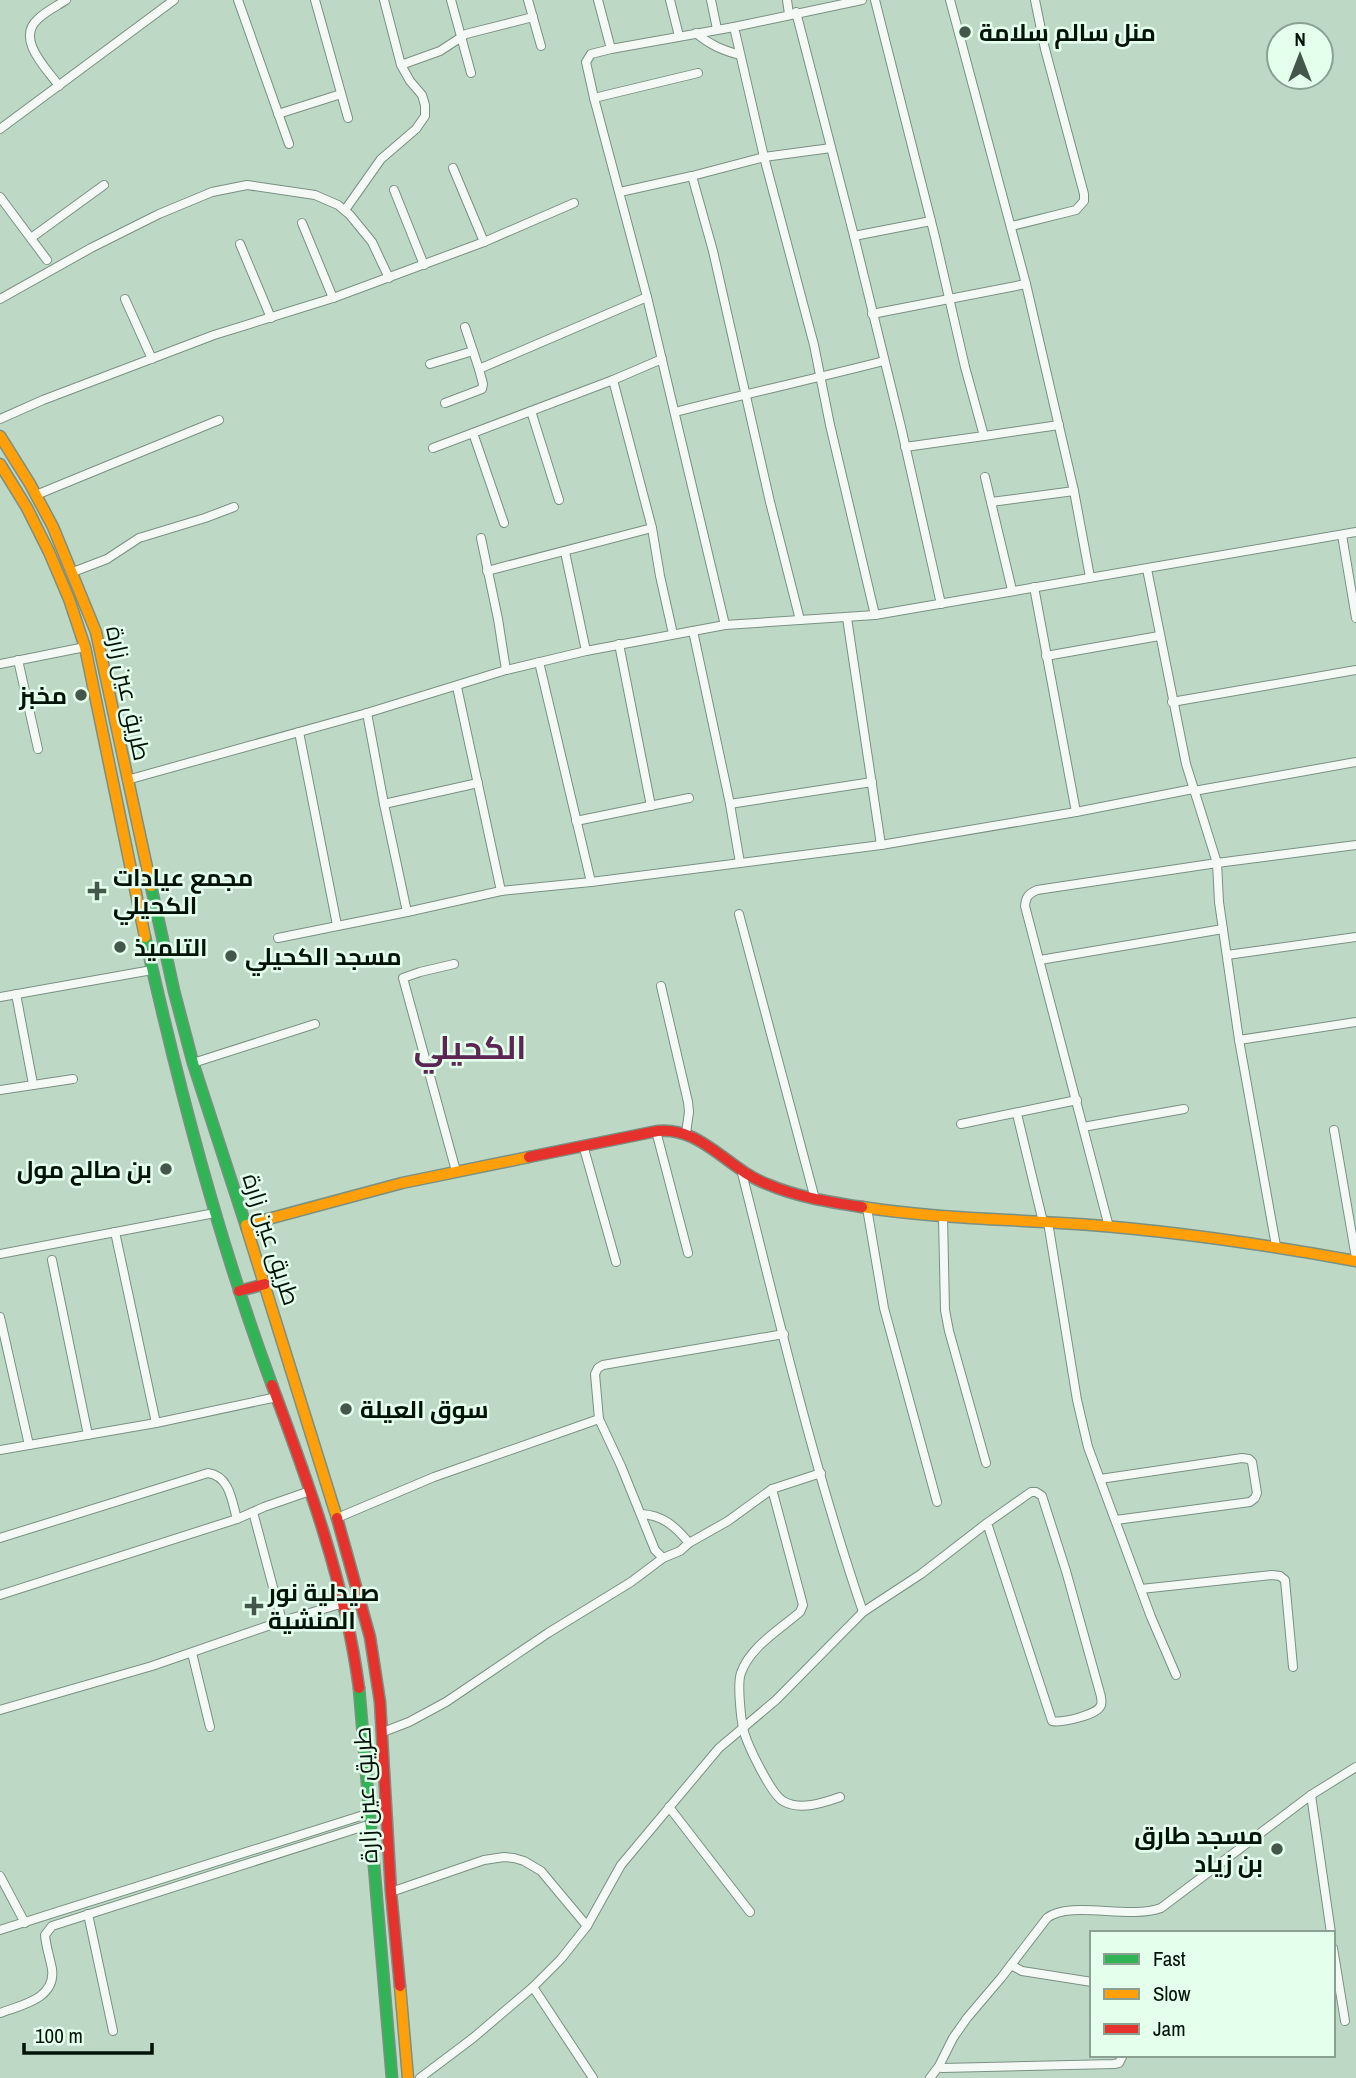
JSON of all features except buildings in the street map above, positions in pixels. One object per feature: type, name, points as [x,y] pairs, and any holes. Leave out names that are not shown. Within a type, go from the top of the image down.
[{"type":"main road","name":"طريق عين زارة","points":[[0,436],[36,495],[74,572],[96,632],[174,991],[193,1063],[265,1284],[357,1584],[370,1637],[383,1732],[391,1892],[408,2078]]},
{"type":"main road","name":"طريق عين زارة","points":[[0,464],[14,484],[59,572],[85,647],[152,970],[201,1165],[239,1291],[310,1491],[344,1604],[361,1704],[392,2078]]},
{"type":"main road","points":[[246,1225],[402,1183],[583,1145],[672,1130],[686,1133],[698,1140],[742,1173],[786,1192],[815,1199],[943,1217],[1189,1234],[1356,1260]]},
{"type":"main road","points":[[201,1165],[223,1156]]},
{"type":"main road","points":[[239,1291],[265,1284]]},
{"type":"street","points":[[59,86],[33,49],[30,32],[39,18],[66,0]]},
{"type":"street","points":[[0,129],[174,0]]},
{"type":"street","points":[[239,0],[289,144]]},
{"type":"street","points":[[315,0],[348,118]]},
{"type":"street","points":[[345,210],[381,159],[416,129],[423,121],[426,111],[424,100],[401,65],[383,0]]},
{"type":"street","points":[[451,0],[471,73]]},
{"type":"street","points":[[528,0],[541,46]]},
{"type":"street","points":[[598,0],[611,49]]},
{"type":"street","points":[[670,0],[679,36]]},
{"type":"street","points":[[711,0],[717,29]]},
{"type":"street","points":[[787,0],[793,13],[854,236],[941,604]]},
{"type":"street","points":[[725,625],[647,297],[586,62],[591,54],[611,49],[862,0]]},
{"type":"street","points":[[875,0],[984,436]]},
{"type":"street","points":[[950,0],[1012,226],[1074,491],[1090,577]]},
{"type":"street","points":[[1012,226],[1076,210],[1084,201],[1035,0]]},
{"type":"street","points":[[401,65],[440,51],[461,36],[533,17]]},
{"type":"street","points":[[734,27],[764,157],[814,345],[876,615]]},
{"type":"street","points":[[696,33],[708,44],[740,54]]},
{"type":"street","points":[[594,98],[698,73]]},
{"type":"street","points":[[278,114],[341,94]]},
{"type":"street","points":[[620,192],[764,157],[831,148]]},
{"type":"street","points":[[453,169],[484,242]]},
{"type":"street","points":[[692,176],[713,251],[800,620]]},
{"type":"street","points":[[0,299],[125,231],[212,192],[235,186],[256,185],[331,200],[345,210],[372,242],[389,278]]},
{"type":"street","points":[[31,238],[104,186]]},
{"type":"street","points":[[394,190],[424,265]]},
{"type":"street","points":[[0,197],[47,260]]},
{"type":"street","points":[[0,419],[215,335],[333,298],[424,265],[574,203]]},
{"type":"street","points":[[854,236],[930,221]]},
{"type":"street","points":[[302,223],[333,298]]},
{"type":"street","points":[[240,244],[271,318]]},
{"type":"street","points":[[872,314],[1026,284]]},
{"type":"street","points":[[479,369],[647,297]]},
{"type":"street","points":[[125,299],[152,359]]},
{"type":"street","points":[[445,403],[482,389],[479,369],[465,327]]},
{"type":"street","points":[[430,363],[473,351]]},
{"type":"street","points":[[433,448],[662,359]]},
{"type":"street","points":[[674,412],[884,361]]},
{"type":"street","points":[[613,380],[652,528],[673,635]]},
{"type":"street","points":[[531,411],[559,500]]},
{"type":"street","points":[[36,495],[219,421]]},
{"type":"street","points":[[905,447],[1059,425]]},
{"type":"street","points":[[473,433],[504,523]]},
{"type":"street","points":[[985,477],[1012,590]]},
{"type":"street","points":[[0,486],[14,484]]},
{"type":"street","points":[[991,502],[1074,491]]},
{"type":"street","points":[[74,572],[107,559],[139,538],[234,507]]},
{"type":"street","points":[[487,571],[652,528]]},
{"type":"street","points":[[127,779],[367,713],[506,670],[619,644],[725,625],[876,615],[1356,532]]},
{"type":"street","points":[[1342,535],[1356,618]]},
{"type":"street","points":[[481,538],[506,670]]},
{"type":"street","points":[[565,552],[586,651]]},
{"type":"street","points":[[1147,569],[1186,764],[1217,863],[1219,902],[1227,956],[1276,1246]]},
{"type":"street","points":[[1034,587],[1076,812]]},
{"type":"street","points":[[847,618],[881,845]]},
{"type":"street","points":[[693,631],[740,863]]},
{"type":"street","points":[[1046,656],[1159,636]]},
{"type":"street","points":[[619,644],[652,806]]},
{"type":"street","points":[[0,664],[85,647]]},
{"type":"street","points":[[18,660],[38,749]]},
{"type":"street","points":[[539,662],[591,882]]},
{"type":"street","points":[[1172,702],[1356,670]]},
{"type":"street","points":[[457,687],[501,891]]},
{"type":"street","points":[[367,713],[407,912]]},
{"type":"street","points":[[299,732],[337,925]]},
{"type":"street","points":[[278,937],[501,891],[881,845],[1356,762]]},
{"type":"street","points":[[730,804],[872,782]]},
{"type":"street","points":[[384,804],[478,783]]},
{"type":"street","points":[[576,821],[689,798]]},
{"type":"street","points":[[1109,1227],[1025,906],[1026,898],[1030,893],[1049,888],[1356,845]]},
{"type":"street","points":[[739,914],[815,1199]]},
{"type":"street","points":[[1040,960],[1223,929]]},
{"type":"street","points":[[1227,956],[1356,937]]},
{"type":"street","points":[[454,964],[402,978],[456,1171]]},
{"type":"street","points":[[0,997],[152,970]]},
{"type":"street","points":[[661,986],[688,1102],[686,1133]]},
{"type":"street","points":[[16,994],[33,1084]]},
{"type":"street","points":[[1240,1040],[1356,1022]]},
{"type":"street","points":[[193,1063],[315,1024]]},
{"type":"street","points":[[0,1090],[73,1079]]},
{"type":"street","points":[[961,1124],[1077,1100]]},
{"type":"street","points":[[1083,1127],[1184,1110]]},
{"type":"street","points":[[1017,1114],[1045,1222],[1088,1447],[1176,1675]]},
{"type":"street","points":[[1334,1130],[1356,1260]]},
{"type":"street","points":[[656,1131],[688,1253]]},
{"type":"street","points":[[583,1145],[616,1262]]},
{"type":"street","points":[[742,1173],[821,1473],[863,1612]]},
{"type":"street","points":[[867,1208],[884,1308],[937,1502]]},
{"type":"street","points":[[0,1254],[215,1213]]},
{"type":"street","points":[[943,1217],[948,1331],[986,1463]]},
{"type":"street","points":[[115,1232],[156,1423]]},
{"type":"street","points":[[52,1260],[88,1435]]},
{"type":"street","points":[[0,1317],[4,1352],[29,1445]]},
{"type":"street","points":[[663,1558],[655,1550],[599,1419],[595,1374],[598,1368],[783,1334]]},
{"type":"street","points":[[0,1450],[156,1423],[277,1397]]},
{"type":"street","points":[[337,1518],[434,1477],[599,1419]]},
{"type":"street","points":[[1100,1479],[1242,1458],[1249,1458],[1252,1462],[1257,1493],[1250,1502],[1116,1520]]},
{"type":"street","points":[[0,1538],[208,1473],[220,1477],[225,1483],[237,1520]]},
{"type":"street","points":[[383,1732],[409,1722],[446,1702],[548,1633],[631,1582],[663,1558],[680,1551],[728,1521],[772,1489],[821,1473]]},
{"type":"street","points":[[772,1489],[803,1605],[800,1612],[748,1657],[739,1676],[743,1729],[776,1796],[785,1802],[798,1805],[818,1804],[840,1797]]},
{"type":"street","points":[[0,1595],[237,1520],[253,1511],[310,1491]]},
{"type":"street","points":[[420,2078],[457,2051],[533,1987],[561,1959],[587,1926],[621,1865],[719,1748],[776,1700],[863,1612],[921,1574],[987,1523],[1031,1492],[1042,1496],[1066,1571],[1100,1693],[1102,1704],[1099,1709],[1077,1719],[1059,1723],[1052,1721],[987,1523]]},
{"type":"street","points":[[253,1511],[282,1621]]},
{"type":"street","points":[[641,1514],[653,1514],[676,1527],[689,1543]]},
{"type":"street","points":[[1141,1589],[1280,1576],[1285,1580],[1293,1667]]},
{"type":"street","points":[[0,1710],[95,1683],[282,1621],[344,1604]]},
{"type":"street","points":[[192,1653],[210,1727]]},
{"type":"street","points":[[930,2078],[940,2067],[953,2038],[967,2018],[1053,1913],[1071,1910],[1138,1913],[1161,1908],[1247,1841],[1311,1795],[1356,1767]]},
{"type":"street","points":[[1311,1795],[1331,1931]]},
{"type":"street","points":[[670,1807],[750,1912]]},
{"type":"street","points":[[0,2013],[38,1998],[48,1989],[52,1976],[45,1939],[52,1926],[370,1819]]},
{"type":"street","points":[[0,1930],[370,1819]]},
{"type":"street","points":[[391,1892],[484,1860],[514,1858],[541,1871],[587,1926]]},
{"type":"street","points":[[0,1875],[25,1923]]},
{"type":"street","points":[[88,1914],[113,2031]]},
{"type":"street","points":[[1335,1960],[1345,2021]]},
{"type":"street","points":[[1011,1965],[1022,1971],[1090,1982]]},
{"type":"street","points":[[533,1987],[593,2078]]},
{"type":"street","points":[[940,2067],[1114,2064],[1119,2063],[1122,2057]]},
{"type":"street","points":[[940,2067],[949,2078]]},
{"type":"traffic: fast","points":[[151,886],[193,1063],[247,1229]]},
{"type":"traffic: fast","points":[[145,937],[201,1163],[234,1275],[272,1385]]},
{"type":"traffic: fast","points":[[359,1688],[392,2078]]},
{"type":"traffic: slow","points":[[0,436],[53,527],[96,632],[151,886]]},
{"type":"traffic: slow","points":[[0,464],[27,508],[49,552],[85,647],[145,937]]},
{"type":"traffic: slow","points":[[246,1225],[402,1183],[529,1157]]},
{"type":"traffic: slow","points":[[862,1207],[919,1214],[1158,1231],[1356,1261]]},
{"type":"traffic: slow","points":[[247,1229],[337,1518]]},
{"type":"traffic: slow","points":[[400,1986],[408,2078]]},
{"type":"traffic: jam","points":[[529,1157],[652,1132],[669,1131],[698,1140],[752,1177],[778,1189],[862,1207]]},
{"type":"traffic: jam","points":[[239,1291],[265,1284]]},
{"type":"traffic: jam","points":[[272,1385],[312,1497],[335,1572],[359,1688]]},
{"type":"traffic: jam","points":[[337,1518],[370,1637],[380,1702],[391,1892],[400,1986]]},
{"type":"place","name":"منل سالم سلامة","points":[[965,32]]},
{"type":"place","name":"مخبز","points":[[81,695]]},
{"type":"place","name":"مجمع عيادات الكحيلي","points":[[97,891]]},
{"type":"place","name":"التلميذ","points":[[120,947]]},
{"type":"place","name":"مسجد الكحيلي","points":[[231,956]]},
{"type":"place","name":"بن صالح مول","points":[[166,1169]]},
{"type":"place","name":"سوق العيلة","points":[[346,1409]]},
{"type":"place","name":"صيدلية نور المنشية","points":[[254,1606]]},
{"type":"place","name":"مسجد طارق بن زياد","points":[[1277,1849]]},
{"type":"district","name":"الكحيلي","points":[[470,1047]]}]
